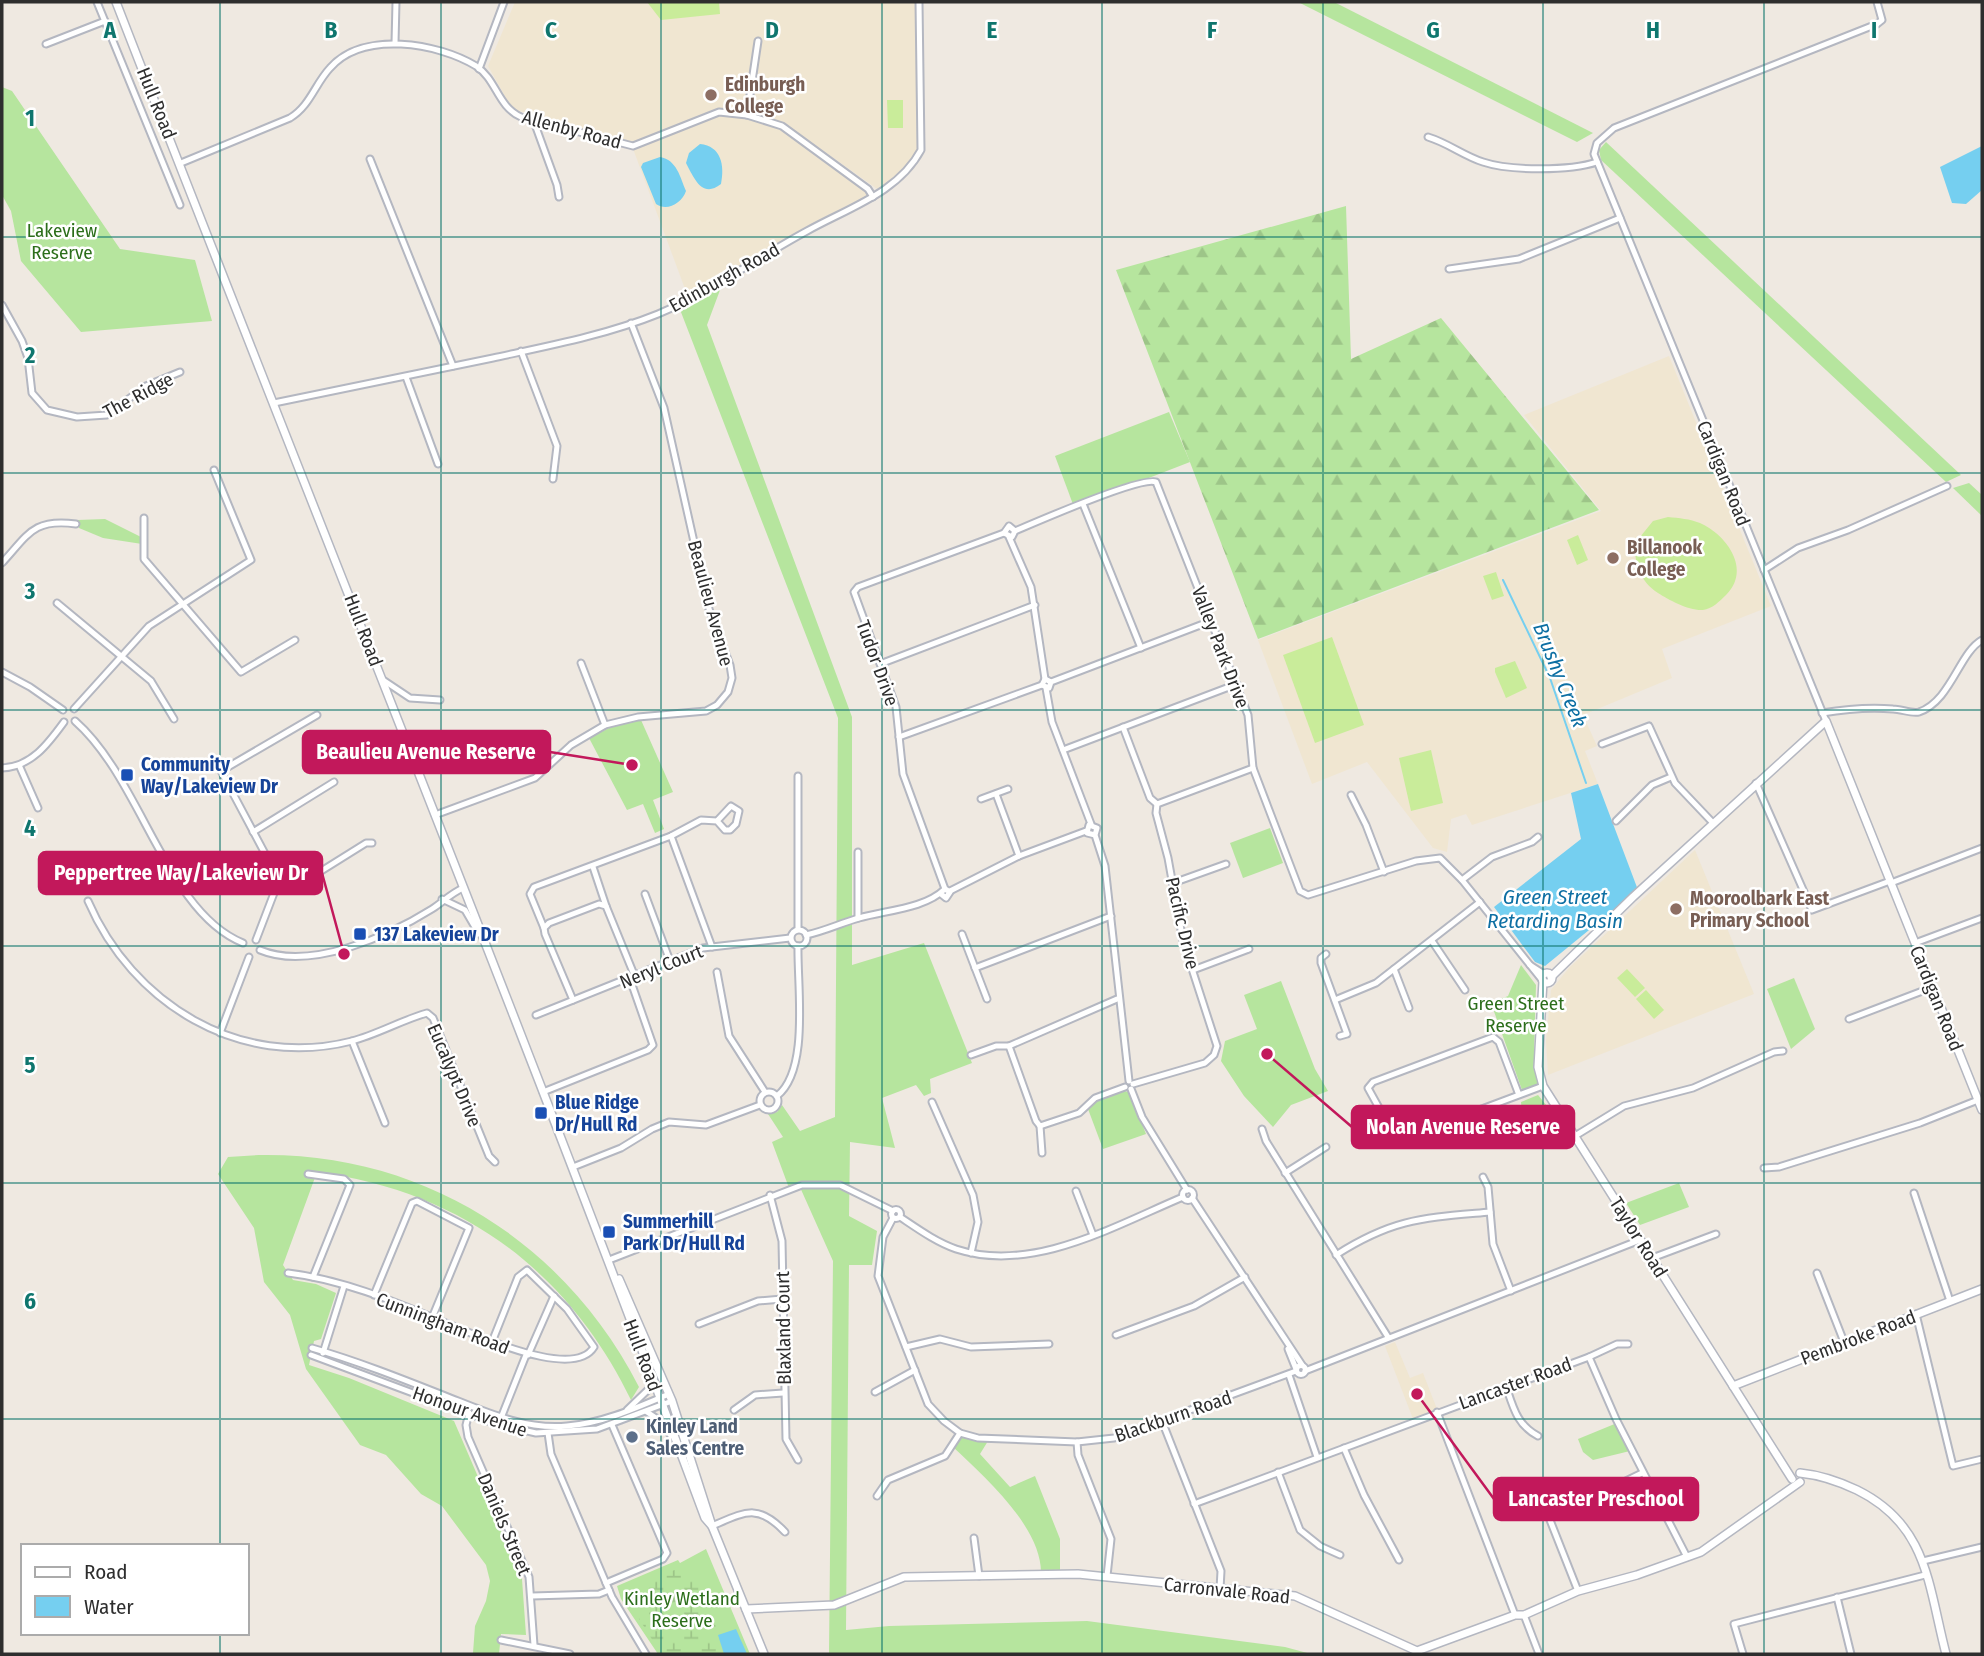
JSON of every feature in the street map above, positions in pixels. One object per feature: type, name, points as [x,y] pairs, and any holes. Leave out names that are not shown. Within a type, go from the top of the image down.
[{"type":"street","name":"Hull Road","points":[[97,2],[180,205]]},
{"type":"street","name":"Hull Road","points":[[116,2],[383,680],[479,934],[573,1167],[705,1518],[712,1526]]},
{"type":"street","points":[[395,43],[396,2]]},
{"type":"street","points":[[181,163],[299,113],[333,64],[368,46],[395,43],[421,46],[480,69],[504,2]]},
{"type":"street","name":"Edinburgh Road","points":[[274,403],[522,352],[631,323],[690,299],[788,241],[873,197],[911,169],[921,150],[919,2]]},
{"type":"street","points":[[1429,137],[1476,159],[1509,167],[1576,166],[1597,162],[1594,154],[1597,143],[1614,128],[1877,24],[1882,20],[1882,14],[1877,2]]},
{"type":"street","points":[[46,44],[105,21]]},
{"type":"street","points":[[747,115],[758,41]]},
{"type":"street","name":"Allenby Road","points":[[480,69],[508,111],[633,146],[719,112],[747,115],[782,126],[868,189],[873,197]]},
{"type":"street","points":[[533,119],[559,197]]},
{"type":"street","points":[[370,159],[453,366]]},
{"type":"street","name":"Cardigan Road","points":[[1597,162],[1982,1110]]},
{"type":"street","points":[[1449,269],[1519,260],[1620,218]]},
{"type":"street","name":"The Ridge","points":[[2,304],[28,358],[32,393],[47,410],[77,417],[107,415],[146,386],[180,372]]},
{"type":"street","name":"Beaulieu Avenue","points":[[435,815],[535,778],[571,745],[606,725],[638,717],[711,709],[724,699],[732,678],[730,665],[709,609],[664,408],[631,323]]},
{"type":"street","points":[[522,352],[557,446],[553,479]]},
{"type":"street","points":[[406,377],[438,464]]},
{"type":"street","points":[[2,672],[63,710],[74,709],[149,626],[251,560],[215,470]]},
{"type":"street","name":"Valley Park Drive","points":[[1083,504],[1151,480],[1159,486],[1237,684],[1250,724],[1252,768],[1298,888],[1308,895],[1384,872]]},
{"type":"street","points":[[1764,570],[1798,548],[1848,530],[1947,486]]},
{"type":"street","points":[[1007,535],[1083,504],[1141,648]]},
{"type":"street","points":[[144,518],[144,559],[241,672],[295,640]]},
{"type":"street","points":[[2,563],[39,525],[56,522],[76,524]]},
{"type":"street","points":[[1015,531],[1009,526],[1007,535],[1031,587],[1052,722],[1091,824],[1097,828],[1095,835],[1105,866],[1118,999],[1130,1085],[1142,1117],[1186,1190],[1192,1192],[1192,1198],[1245,1277],[1301,1369]]},
{"type":"street","name":"Tudor Drive","points":[[945,891],[903,774],[896,707],[854,597],[858,587],[1007,535]]},
{"type":"street","points":[[57,603],[150,681],[162,695],[174,719]]},
{"type":"street","points":[[880,664],[1035,605]]},
{"type":"street","points":[[899,737],[1211,621]]},
{"type":"street","points":[[1351,795],[1384,872],[1435,858],[1448,863],[1523,958],[1546,978],[1824,717],[1870,708],[1918,713],[1936,701],[1964,665],[1972,645],[1982,640]]},
{"type":"street","points":[[581,663],[606,725]]},
{"type":"street","points":[[383,680],[410,698],[440,700]]},
{"type":"street","points":[[1063,750],[1237,684]]},
{"type":"street","points":[[74,709],[77,714],[75,721]]},
{"type":"street","points":[[63,710],[61,717],[64,722]]},
{"type":"street","points":[[260,950],[256,940],[279,880],[221,771],[317,715]]},
{"type":"street","points":[[2,768],[19,765],[49,742],[64,722],[75,721]]},
{"type":"street","points":[[75,721],[97,743],[121,774],[197,910],[223,933],[243,943]]},
{"type":"street","points":[[1602,744],[1649,726],[1671,777],[1713,823]]},
{"type":"street","points":[[1122,727],[1150,798],[1157,804],[1252,768]]},
{"type":"street","points":[[19,765],[38,807]]},
{"type":"street","points":[[777,1096],[790,1083],[797,1059],[798,946],[790,938],[798,929],[798,776]]},
{"type":"street","points":[[1616,821],[1651,785],[1671,777]]},
{"type":"street","points":[[253,832],[334,782]]},
{"type":"street","points":[[1756,783],[1812,910],[1819,910],[1982,848]]},
{"type":"street","points":[[981,799],[1009,789]]},
{"type":"street","points":[[996,794],[1019,856]]},
{"type":"street","name":"Pacific Drive","points":[[1040,1126],[1079,1113],[1095,1098],[1172,1070],[1193,1068],[1213,1055],[1216,1035],[1183,942],[1173,883],[1156,813],[1157,804]]},
{"type":"street","points":[[573,1000],[531,897],[531,888],[671,836],[701,820],[717,821],[725,830],[730,830],[736,824],[739,811],[731,807],[717,821]]},
{"type":"street","points":[[807,935],[858,918],[909,907],[1019,856],[1086,831],[1091,824]]},
{"type":"street","points":[[1086,831],[1089,835],[1095,835]]},
{"type":"street","points":[[671,836],[712,947]]},
{"type":"street","points":[[1462,880],[1492,857],[1532,842],[1538,836]]},
{"type":"street","points":[[279,880],[303,881],[366,843],[372,843]]},
{"type":"street","points":[[858,852],[858,918]]},
{"type":"street","points":[[1173,883],[1226,863]]},
{"type":"street","points":[[543,1092],[648,1050],[653,1045],[633,978],[593,867]]},
{"type":"street","points":[[260,950],[300,956],[334,953],[405,923],[463,888]]},
{"type":"street","points":[[645,894],[670,961]]},
{"type":"street","points":[[442,899],[465,910],[479,934]]},
{"type":"street","name":"Eucalypt Drive","points":[[88,901],[114,951],[137,977],[182,1015],[237,1040],[278,1046],[352,1041],[428,1013],[433,1018],[489,1156],[495,1162]]},
{"type":"street","points":[[1335,1000],[1369,987],[1480,902]]},
{"type":"street","points":[[544,928],[599,904],[606,906]]},
{"type":"street","points":[[975,968],[1111,916]]},
{"type":"street","points":[[1915,943],[1982,918]]},
{"type":"street","points":[[798,929],[807,935]]},
{"type":"street","points":[[962,934],[987,999]]},
{"type":"street","points":[[798,946],[805,943],[807,935]]},
{"type":"street","name":"Neryl Court","points":[[536,1015],[712,947],[790,938]]},
{"type":"street","points":[[243,943],[256,940]]},
{"type":"street","points":[[1432,941],[1465,990]]},
{"type":"street","points":[[243,943],[243,951],[249,957]]},
{"type":"street","points":[[1193,970],[1249,949]]},
{"type":"street","points":[[220,1033],[249,957],[260,950]]},
{"type":"street","points":[[1326,954],[1321,958],[1321,963],[1347,1034],[1340,1036]]},
{"type":"street","points":[[1394,969],[1409,1008]]},
{"type":"street","points":[[717,972],[729,1036],[765,1092]]},
{"type":"street","name":"Taylor Road","points":[[1546,978],[1538,1067],[1544,1086],[1733,1386],[1796,1479],[1812,1474],[1852,1488],[1891,1512],[1906,1527],[1923,1562],[1946,1654]]},
{"type":"street","points":[[1849,1019],[1933,986]]},
{"type":"street","points":[[971,1055],[996,1046],[1009,1046],[1118,999]]},
{"type":"street","points":[[1519,1095],[1499,1042],[1493,1037],[1373,1082],[1368,1088],[1394,1135],[1401,1139],[1544,1086]]},
{"type":"street","points":[[352,1041],[385,1123]]},
{"type":"street","points":[[1009,1046],[1040,1126],[1042,1153]]},
{"type":"street","points":[[1575,1136],[1625,1106],[1693,1088],[1774,1052],[1783,1051]]},
{"type":"street","points":[[770,1091],[777,1096],[778,1102],[773,1109],[765,1110],[761,1105],[760,1096],[765,1092],[770,1091]]},
{"type":"street","points":[[1765,1168],[1779,1167],[1920,1124],[1979,1100]]},
{"type":"street","points":[[932,1102],[973,1195],[978,1222],[971,1253]]},
{"type":"street","points":[[573,1167],[621,1148],[652,1129],[670,1122],[706,1125],[761,1105]]},
{"type":"street","points":[[1262,1129],[1285,1173],[1388,1337]]},
{"type":"street","points":[[1285,1173],[1326,1147]]},
{"type":"street","points":[[308,1174],[344,1179],[350,1185],[313,1276]]},
{"type":"street","points":[[1483,1177],[1488,1187],[1493,1244],[1511,1290]]},
{"type":"street","points":[[609,1260],[770,1195],[802,1185],[833,1184],[862,1194],[947,1245],[971,1253],[1000,1257],[1029,1254],[1093,1235],[1183,1197],[1186,1190]]},
{"type":"street","points":[[1076,1191],[1093,1235]]},
{"type":"street","points":[[1914,1193],[1950,1301]]},
{"type":"street","name":"Blaxland Court","points":[[770,1195],[782,1241],[786,1439],[798,1460]]},
{"type":"street","points":[[1183,1197],[1187,1201],[1192,1198]]},
{"type":"street","points":[[374,1295],[412,1203],[417,1201],[469,1228],[432,1318]]},
{"type":"street","points":[[1336,1255],[1369,1236],[1414,1218],[1490,1212]]},
{"type":"street","points":[[877,1496],[888,1480],[945,1456],[960,1433],[928,1404],[878,1276],[883,1237],[895,1215]]},
{"type":"street","points":[[1652,1258],[1716,1234]]},
{"type":"street","name":"Blackburn Road","points":[[960,1433],[978,1438],[1077,1441],[1114,1438],[1289,1375],[1640,1240]]},
{"type":"street","name":"Hull Road","points":[[609,1260],[645,1334],[671,1397],[712,1526],[764,1654]]},
{"type":"street","points":[[492,1342],[524,1271],[531,1273],[554,1296],[501,1418]]},
{"type":"street","name":"Cunningham Road","points":[[288,1273],[313,1276],[374,1295],[527,1355],[572,1357],[592,1352],[594,1345],[554,1296]]},
{"type":"street","points":[[1816,1273],[1844,1342]]},
{"type":"street","points":[[1116,1335],[1194,1306],[1245,1277]]},
{"type":"street","points":[[322,1358],[344,1286]]},
{"type":"street","name":"Pembroke Road","points":[[1733,1386],[1982,1289]]},
{"type":"street","points":[[699,1324],[758,1301],[782,1299]]},
{"type":"street","points":[[1916,1314],[1953,1466],[1982,1459]]},
{"type":"street","points":[[906,1347],[940,1339],[971,1348],[1049,1344]]},
{"type":"street","points":[[1589,1357],[1617,1344],[1628,1344]]},
{"type":"street","name":"Honour Avenue","points":[[662,1401],[612,1425],[584,1431],[548,1430],[509,1428],[470,1410],[324,1351],[311,1351],[322,1358],[470,1410],[548,1430],[577,1425],[671,1397]]},
{"type":"street","name":"Lancaster Road","points":[[1194,1504],[1506,1385],[1589,1357],[1642,1473],[1687,1557]]},
{"type":"street","points":[[875,1392],[915,1370]]},
{"type":"street","points":[[1289,1375],[1317,1457]]},
{"type":"street","points":[[625,1412],[654,1384]]},
{"type":"street","points":[[1506,1385],[1514,1413],[1525,1429],[1538,1436]]},
{"type":"street","points":[[734,1410],[755,1395],[783,1394]]},
{"type":"street","name":"Daniels Street","points":[[470,1410],[466,1425],[468,1437],[528,1577],[532,1596],[534,1645]]},
{"type":"street","points":[[646,1411],[668,1430],[687,1471]]},
{"type":"street","points":[[1437,1412],[1515,1615]]},
{"type":"street","points":[[1162,1421],[1220,1571],[1220,1589]]},
{"type":"street","points":[[532,1596],[599,1594],[607,1586],[663,1559],[667,1553],[612,1425]]},
{"type":"street","points":[[548,1430],[551,1454],[607,1586],[646,1654]]},
{"type":"street","points":[[1077,1441],[1077,1455],[1111,1539],[1107,1576]]},
{"type":"street","points":[[1344,1448],[1364,1495],[1399,1560]]},
{"type":"street","points":[[1279,1472],[1300,1530],[1314,1542],[1340,1555]]},
{"type":"street","points":[[1597,1494],[1642,1473]]},
{"type":"street","name":"Carronvale Road","points":[[746,1609],[834,1605],[904,1577],[1107,1576],[1295,1595],[1417,1651],[1515,1615],[1524,1615],[1578,1591],[1637,1575],[1687,1557],[1711,1546],[1796,1479]]},
{"type":"street","points":[[712,1526],[753,1512],[765,1515],[785,1532]]},
{"type":"street","points":[[1548,1515],[1578,1591]]},
{"type":"street","points":[[974,1538],[979,1576]]},
{"type":"street","points":[[1923,1562],[1982,1547]]},
{"type":"street","points":[[1743,1654],[1734,1624],[1926,1575]]},
{"type":"street","points":[[1837,1597],[1851,1654]]},
{"type":"street","points":[[1524,1615],[1539,1654]]},
{"type":"street","points":[[500,1640],[570,1654]]},
{"type":"shaded area","name":"Edinburgh College","points":[[515,2],[919,2],[919,150],[909,168],[880,191],[801,135],[759,114],[719,110],[631,142],[512,109],[488,66]]},
{"type":"shaded area","name":"Edinburgh College","points":[[734,115],[780,129],[872,194],[786,238],[688,297],[632,146],[717,116]]},
{"type":"shaded area","name":"Billanook College","points":[[1669,356],[1771,606],[1662,649],[1672,678],[1583,715],[1597,746],[1585,751],[1598,784],[1472,825],[1466,814],[1451,819],[1447,852],[1433,848],[1367,762],[1312,784],[1258,640],[1601,511],[1524,415]]},
{"type":"shaded area","name":"Mooroolbark East Primary School","points":[[1695,850],[1754,994],[1548,1075],[1546,1041],[1551,990],[1569,968]]},
{"type":"shaded area","points":[[1395,1342],[1410,1378],[1423,1373],[1437,1409],[1413,1419],[1385,1346]]},
{"type":"green space","points":[[647,2],[719,2],[720,14],[661,20]]},
{"type":"green space","points":[[1298,2],[1334,2],[1593,133],[1577,142]]},
{"type":"green space","name":"Lakeview Reserve","points":[[2,87],[12,91],[120,249],[195,260],[212,321],[81,332],[21,261],[11,211],[2,195]]},
{"type":"green space","points":[[887,100],[903,100],[903,128],[888,128]]},
{"type":"green space","points":[[1606,142],[1961,475],[1946,482],[1601,160],[1599,150]]},
{"type":"green space","points":[[1346,206],[1351,359],[1441,318],[1599,510],[1258,639],[1116,270]]},
{"type":"green space","points":[[723,282],[707,325],[852,717],[852,965],[924,943],[972,1063],[930,1079],[931,1093],[924,1096],[916,1085],[882,1098],[895,1148],[850,1142],[849,1216],[877,1231],[872,1265],[849,1265],[846,1630],[889,1626],[1087,1621],[1285,1647],[1311,1654],[829,1654],[833,1261],[799,1185],[789,1188],[772,1142],[783,1137],[768,1114],[777,1112],[782,1105],[800,1131],[835,1117],[838,718],[679,307]]},
{"type":"green space","points":[[1169,412],[1190,462],[1074,507],[1055,456]]},
{"type":"green space","points":[[1969,483],[1982,495],[1982,516],[1953,488]]},
{"type":"green space","points":[[1668,517],[1700,523],[1719,536],[1733,554],[1737,575],[1733,585],[1721,600],[1710,608],[1692,609],[1668,599],[1652,588],[1639,571],[1636,542],[1653,521]]},
{"type":"green space","points":[[105,519],[141,537],[142,544],[103,538],[79,528],[77,520]]},
{"type":"green space","points":[[1578,535],[1588,560],[1577,565],[1567,540]]},
{"type":"green space","points":[[1496,572],[1504,596],[1492,600],[1483,576]]},
{"type":"green space","points":[[1332,637],[1364,725],[1315,743],[1283,655]]},
{"type":"green space","points":[[1515,661],[1527,688],[1506,698],[1495,668]]},
{"type":"green space","points":[[641,720],[673,792],[653,800],[664,829],[655,833],[643,804],[627,810],[589,738],[611,727]]},
{"type":"green space","points":[[1431,750],[1443,803],[1411,811],[1399,758]]},
{"type":"green space","points":[[1270,828],[1283,863],[1243,878],[1230,843]]},
{"type":"green space","name":"Green Street Reserve","points":[[1521,965],[1536,985],[1534,1054],[1538,1084],[1522,1090],[1491,1003],[1508,996]]},
{"type":"green space","points":[[1627,969],[1645,988],[1635,997],[1617,978]]},
{"type":"green space","points":[[1794,978],[1815,1029],[1791,1049],[1767,989]]},
{"type":"green space","points":[[1281,981],[1315,1069],[1328,1091],[1291,1105],[1273,1127],[1244,1096],[1221,1061],[1225,1041],[1257,1029],[1244,995]]},
{"type":"green space","points":[[1646,990],[1664,1010],[1654,1019],[1636,999]]},
{"type":"green space","points":[[1124,1091],[1129,1092],[1146,1134],[1103,1149],[1088,1109],[1096,1100]]},
{"type":"green space","points":[[1538,1095],[1555,1116],[1523,1127],[1521,1102]]},
{"type":"green space","points":[[259,1155],[319,1158],[377,1170],[431,1189],[482,1216],[529,1249],[571,1289],[608,1335],[639,1387],[631,1400],[605,1354],[575,1312],[542,1276],[504,1244],[463,1218],[418,1197],[369,1182],[317,1172],[283,1265],[293,1280],[316,1284],[336,1293],[321,1339],[314,1341],[309,1365],[349,1378],[454,1421],[522,1579],[526,1635],[501,1634],[499,1654],[473,1653],[475,1626],[486,1601],[490,1581],[486,1565],[442,1506],[421,1494],[386,1455],[360,1445],[306,1369],[290,1315],[264,1282],[254,1228],[218,1174],[228,1157]]},
{"type":"green space","points":[[1679,1183],[1689,1207],[1640,1225],[1626,1203]]},
{"type":"green space","points":[[1617,1423],[1630,1451],[1593,1460],[1583,1452],[1578,1439]]},
{"type":"green space","points":[[961,1434],[988,1441],[980,1454],[1010,1487],[1035,1476],[1060,1539],[1060,1572],[1041,1572],[1032,1538],[1021,1520],[994,1487],[953,1447]]},
{"type":"green space","name":"Kinley Wetland Reserve","points":[[706,1549],[750,1654],[658,1654],[621,1599],[617,1586],[678,1560],[680,1563]]},
{"type":"green space","name":"Kinley Wetland Reserve","points":[[677,1569],[700,1574],[724,1654],[668,1654],[658,1649],[628,1601],[632,1588]]},
{"type":"water","points":[[700,144],[713,148],[722,164],[721,184],[714,188],[699,185],[686,163],[689,153]]},
{"type":"water","points":[[1982,146],[1982,190],[1966,204],[1952,203],[1940,167]]},
{"type":"water","points":[[660,157],[674,165],[686,191],[678,202],[669,207],[656,204],[641,167],[643,163]]},
{"type":"water","name":"Green Street Retarding Basin","points":[[1598,784],[1638,890],[1545,966],[1535,962],[1494,907],[1581,839],[1571,793]]},
{"type":"water","points":[[736,1629],[747,1654],[724,1654],[718,1635]]},
{"type":"waterway","name":"Brushy Creek","points":[[1503,580],[1550,678],[1586,783]]},
{"type":"place","name":"Edinburgh College","points":[[711,95]]},
{"type":"place","name":"Billanook College","points":[[1613,558]]},
{"type":"place","name":"Beaulieu Avenue Reserve","points":[[632,765]]},
{"type":"place","name":"Community Way/Lakeview Dr","points":[[127,775]]},
{"type":"place","name":"Mooroolbark East Primary School","points":[[1676,909]]},
{"type":"place","name":"137 Lakeview Dr","points":[[360,934]]},
{"type":"place","name":"Peppertree Way/Lakeview Dr","points":[[344,954]]},
{"type":"place","name":"Nolan Avenue Reserve","points":[[1267,1054]]},
{"type":"place","name":"Blue Ridge Dr/Hull Rd","points":[[541,1113]]},
{"type":"place","name":"Summerhill Park Dr/Hull Rd","points":[[609,1232]]},
{"type":"place","name":"Lancaster Preschool","points":[[1417,1394]]},
{"type":"place","name":"Kinley Land Sales Centre","points":[[632,1437]]}]
